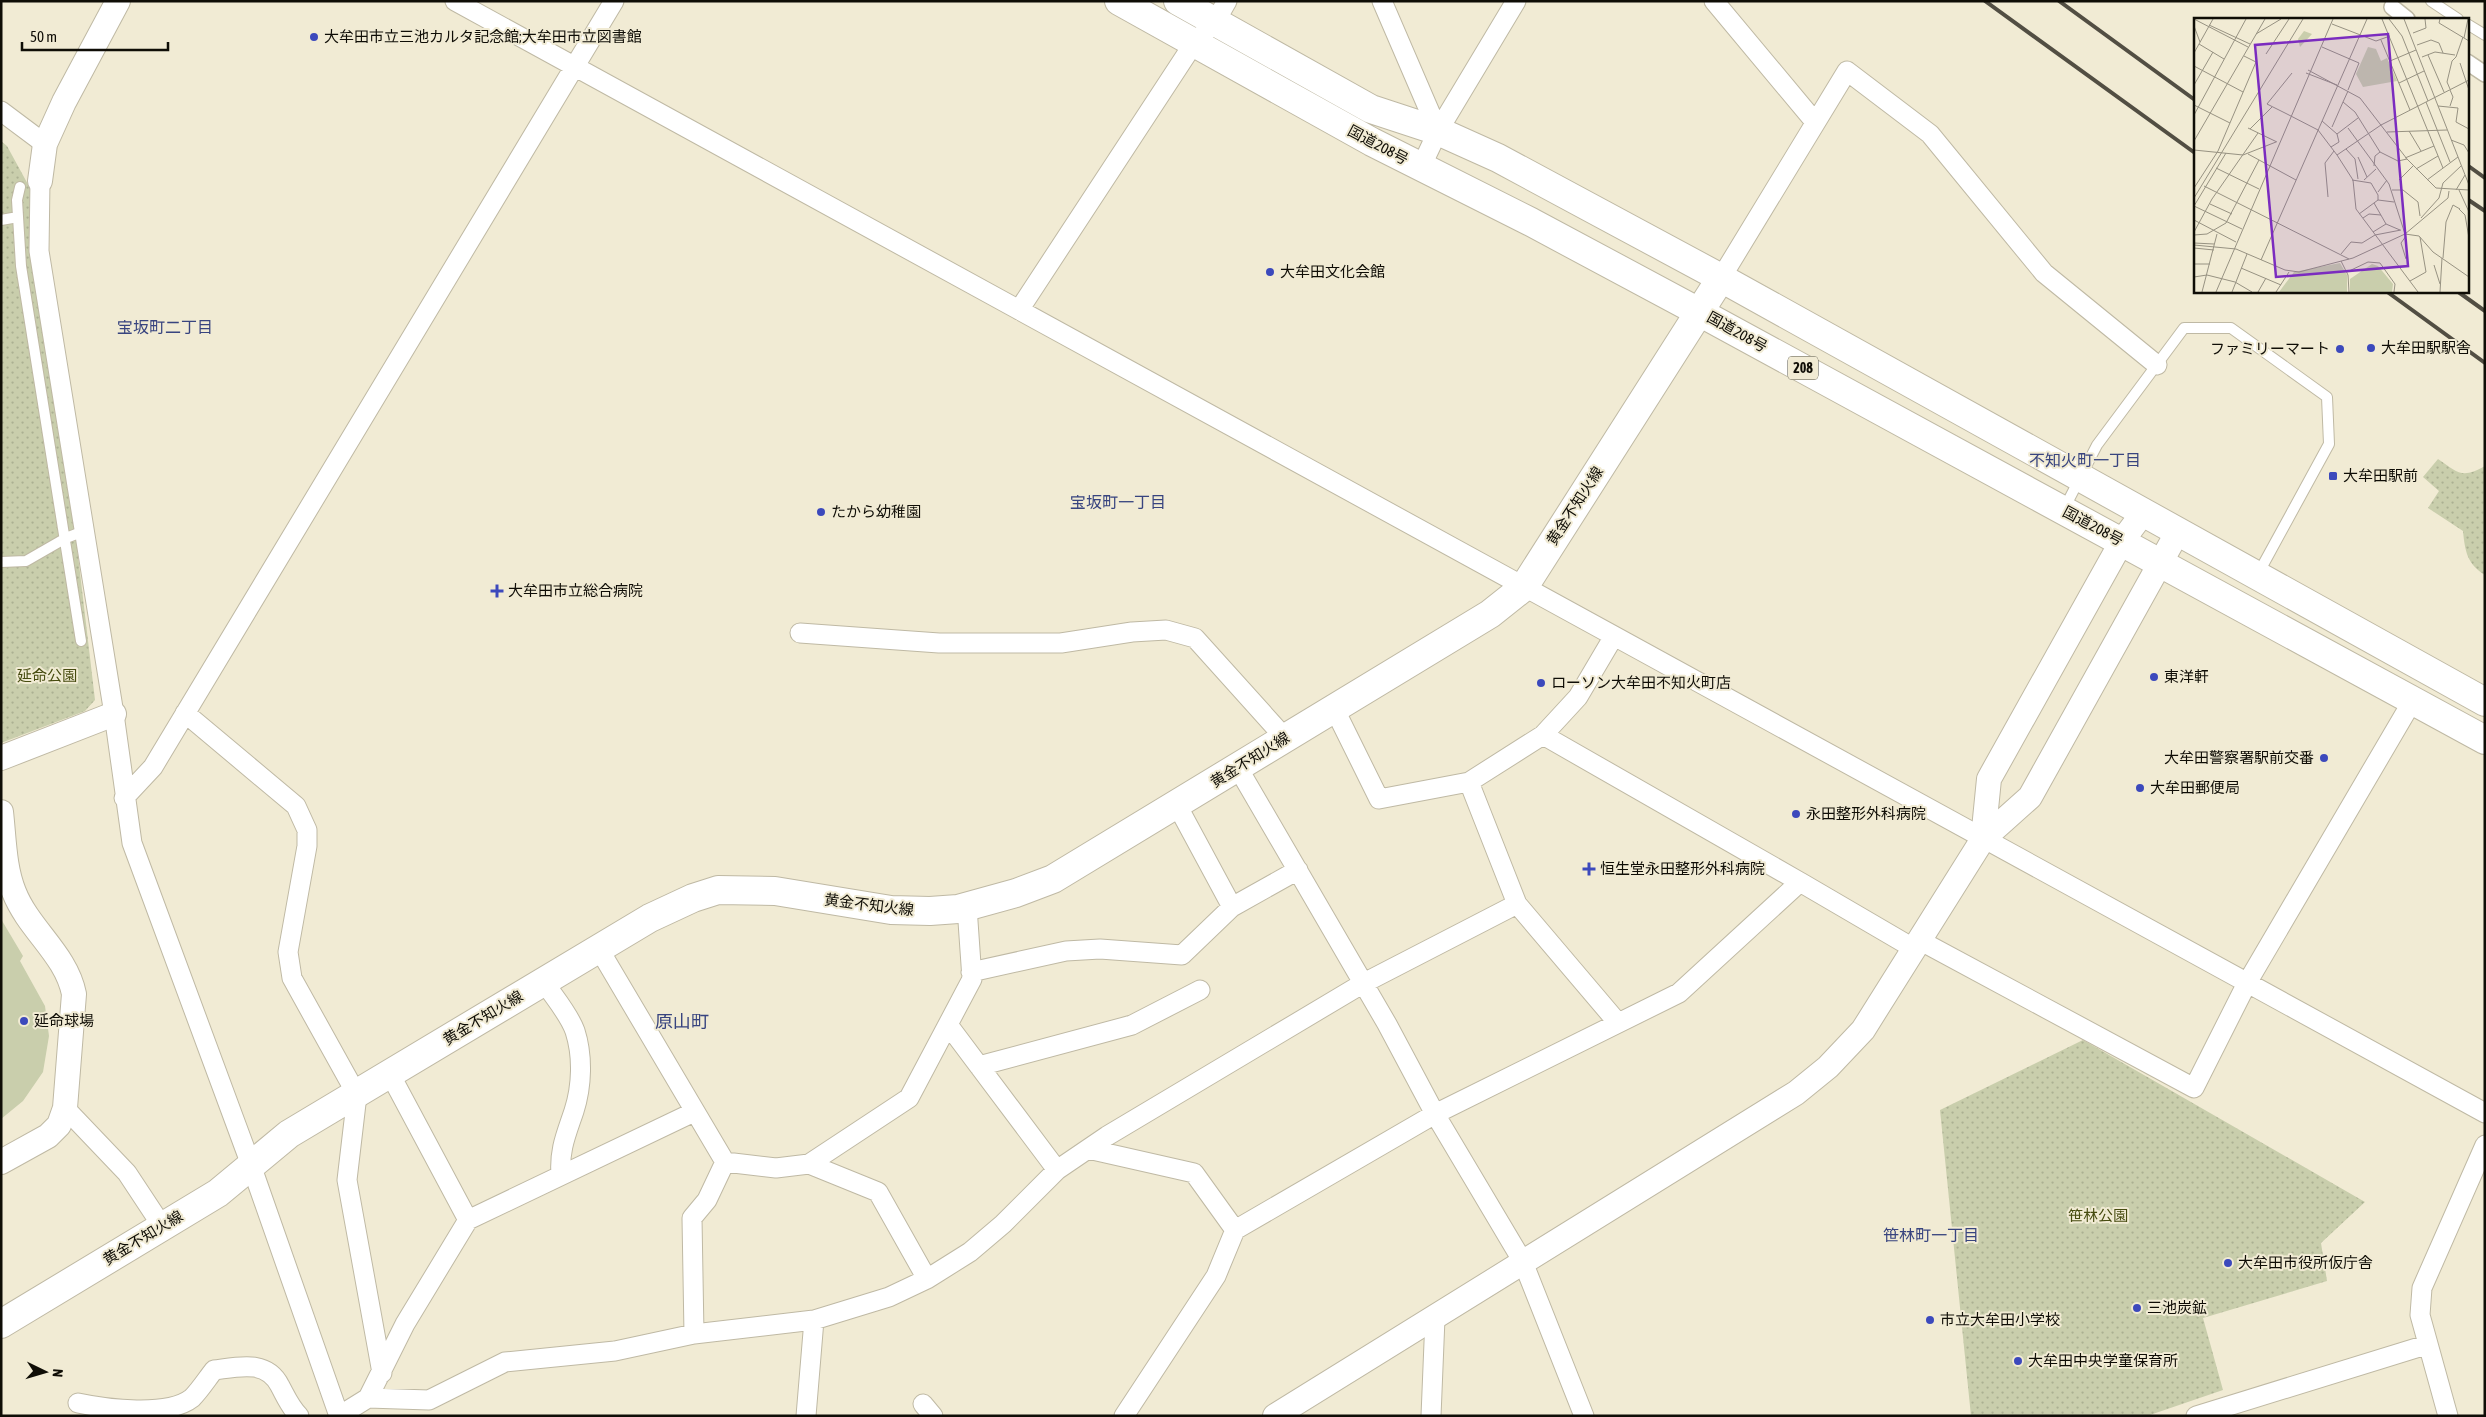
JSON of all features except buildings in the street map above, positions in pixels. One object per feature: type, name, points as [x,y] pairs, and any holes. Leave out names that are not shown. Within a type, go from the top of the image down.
[{"type":"main road","name":"国道208号","points":[[1119,1],[1372,142],[1531,222],[1700,312],[2485,740]]},
{"type":"main road","name":"国道208号","points":[[1178,1],[1221,11],[1371,109],[1438,130],[1498,158],[1721,278],[2143,512],[2177,533],[2485,702]]},
{"type":"main road","name":"黄金不知火線","points":[[1,1324],[218,1193],[289,1134],[650,918],[693,898],[718,890],[775,892],[890,910],[939,910],[967,907],[1016,893],[1053,879],[1238,768],[1284,738],[1490,614],[1524,587],[1721,278]]},
{"type":"street","points":[[118,1],[64,102],[30,184],[39,251],[114,714],[124,798],[132,843],[251,1165],[339,1416],[368,1398],[405,1324],[468,1220],[694,1112]]},
{"type":"street","points":[[455,1],[1983,839],[2485,1112]]},
{"type":"street","points":[[124,798],[153,767],[573,66],[614,1]]},
{"type":"street","points":[[1382,1],[1438,130]]},
{"type":"street","points":[[1421,167],[1438,130],[1516,1]]},
{"type":"street","points":[[1714,1],[1815,122]]},
{"type":"street","points":[[2392,7],[2407,18]]},
{"type":"street","points":[[1019,310],[1194,43],[1221,11]]},
{"type":"street","points":[[2468,63],[2485,74]]},
{"type":"street","points":[[1721,278],[1847,71],[1930,134],[2044,273],[2157,365]]},
{"type":"street","points":[[1,111],[46,144]]},
{"type":"street","points":[[1983,839],[1989,779],[2122,541],[2143,512]]},
{"type":"street","points":[[1275,1416],[1796,1093],[1828,1067],[1863,1030],[1983,839],[2030,797],[2177,533]]},
{"type":"street","points":[[800,633],[939,643],[1061,643],[1132,632],[1166,630],[1195,638],[1284,738]]},
{"type":"street","points":[[1334,708],[1378,799],[1469,782],[1542,735],[1578,697],[1614,636]]},
{"type":"street","points":[[1542,735],[1800,882],[2194,1088],[2247,983],[2413,700]]},
{"type":"street","points":[[185,713],[296,806],[307,830],[307,846],[288,952],[292,978],[357,1095],[347,1180],[382,1372]]},
{"type":"street","points":[[1,758],[114,714]]},
{"type":"street","points":[[1238,768],[1387,1024],[1435,1114],[1522,1262],[1584,1416]]},
{"type":"street","points":[[1469,782],[1517,904],[1618,1023]]},
{"type":"street","points":[[1178,804],[1232,907]]},
{"type":"street","points":[[1,812],[5,850],[13,891],[24,910],[64,964],[71,977],[74,1002],[65,1108],[59,1125],[48,1136],[1,1162]]},
{"type":"street","points":[[971,972],[1066,951],[1100,949],[1182,955],[1232,907],[1298,870]]},
{"type":"street","points":[[1124,1416],[1216,1276],[1235,1230],[1435,1114],[1679,993],[1800,882]]},
{"type":"street","points":[[368,1398],[429,1400],[505,1362],[615,1351],[694,1334],[814,1320],[889,1297],[926,1279],[970,1252],[1003,1224],[1057,1170],[1088,1149],[1362,984],[1517,904]]},
{"type":"street","points":[[725,1162],[776,1168],[809,1164],[909,1098],[949,1026],[972,979],[967,907]]},
{"type":"street","points":[[599,949],[725,1162]]},
{"type":"street","points":[[544,982],[574,1029],[580,1052],[580,1081],[576,1106],[559,1157],[561,1175]]},
{"type":"street","points":[[979,1066],[1132,1025],[1200,990]]},
{"type":"street","points":[[949,1026],[1057,1170]]},
{"type":"street","points":[[390,1074],[468,1220]]},
{"type":"street","points":[[65,1108],[127,1173],[162,1226]]},
{"type":"street","points":[[2448,1416],[2426,1345],[2420,1315],[2422,1288],[2485,1146]]},
{"type":"street","points":[[1088,1149],[1194,1173],[1235,1230]]},
{"type":"street","points":[[694,1334],[692,1218],[707,1200],[725,1162]]},
{"type":"street","points":[[809,1164],[878,1192],[926,1279]]},
{"type":"street","points":[[1431,1416],[1435,1318]]},
{"type":"street","points":[[806,1416],[814,1320]]},
{"type":"street","points":[[2197,1416],[2426,1345]]},
{"type":"street","points":[[78,1403],[112,1411],[148,1411],[175,1406],[191,1399],[214,1370],[243,1366],[264,1369],[275,1376],[292,1409],[299,1416]]},
{"type":"lane","points":[[2431,1],[2456,18]]},
{"type":"lane","points":[[2468,25],[2485,35]]},
{"type":"lane","points":[[30,184],[18,217],[21,266],[66,538],[81,642]]},
{"type":"lane","points":[[1,220],[18,217]]},
{"type":"lane","points":[[2063,509],[2097,445],[2184,328],[2231,328],[2327,397],[2328,444],[2257,576]]},
{"type":"lane","points":[[1,562],[26,561],[84,530]]},
{"type":"green space","name":"延命公園","points":[[1,141],[7,146],[36,199],[95,700],[85,711],[1,743]]},
{"type":"green space","points":[[2438,459],[2460,473],[2471,472],[2485,466],[2485,575],[2474,566],[2468,556],[2463,531],[2428,508],[2439,491],[2423,477]]},
{"type":"green space","name":"延命球場","points":[[1,919],[23,956],[20,961],[45,1006],[49,1036],[43,1072],[23,1101],[1,1119]]},
{"type":"green space","name":"笹林公園","points":[[2083,1040],[2365,1202],[2321,1243],[2327,1281],[2203,1318],[2223,1390],[2147,1416],[1971,1416],[1940,1110]]},
{"type":"railway","points":[[1985,1],[2194,152]]},
{"type":"railway","points":[[2059,1],[2194,99]]},
{"type":"railway","points":[[2468,166],[2485,178]]},
{"type":"railway","points":[[2468,200],[2485,211]]},
{"type":"railway","points":[[2387,292],[2485,363]]},
{"type":"railway","points":[[2458,292],[2485,311]]},
{"type":"place","name":"大牟田市立三池カルタ記念館;大牟田市立図書館","points":[[314,37]]},
{"type":"place","name":"大牟田文化会館","points":[[1270,272]]},
{"type":"place","name":"大牟田駅駅舎","points":[[2371,348]]},
{"type":"place","name":"ファミリーマート","points":[[2340,349]]},
{"type":"place","name":"大牟田駅前","points":[[2333,476]]},
{"type":"place","name":"たから幼稚園","points":[[821,512]]},
{"type":"place","name":"大牟田市立総合病院","points":[[497,591]]},
{"type":"place","name":"東洋軒","points":[[2154,677]]},
{"type":"place","name":"ローソン大牟田不知火町店","points":[[1541,683]]},
{"type":"place","name":"大牟田警察署駅前交番","points":[[2324,758]]},
{"type":"place","name":"大牟田郵便局","points":[[2140,788]]},
{"type":"place","name":"永田整形外科病院","points":[[1796,814]]},
{"type":"place","name":"恒生堂永田整形外科病院","points":[[1589,869]]},
{"type":"place","name":"延命球場","points":[[24,1021]]},
{"type":"place","name":"大牟田市役所仮庁舎","points":[[2228,1263]]},
{"type":"place","name":"三池炭鉱","points":[[2137,1308]]},
{"type":"place","name":"市立大牟田小学校","points":[[1930,1320]]},
{"type":"place","name":"大牟田中央学童保育所","points":[[2018,1361]]},
{"type":"district","name":"宝坂町二丁目","points":[[165,327]]},
{"type":"district","name":"不知火町一丁目","points":[[2085,460]]},
{"type":"district","name":"宝坂町一丁目","points":[[1118,502]]},
{"type":"district","name":"原山町","points":[[682,1022]]},
{"type":"district","name":"笹林町一丁目","points":[[1931,1235]]}]
